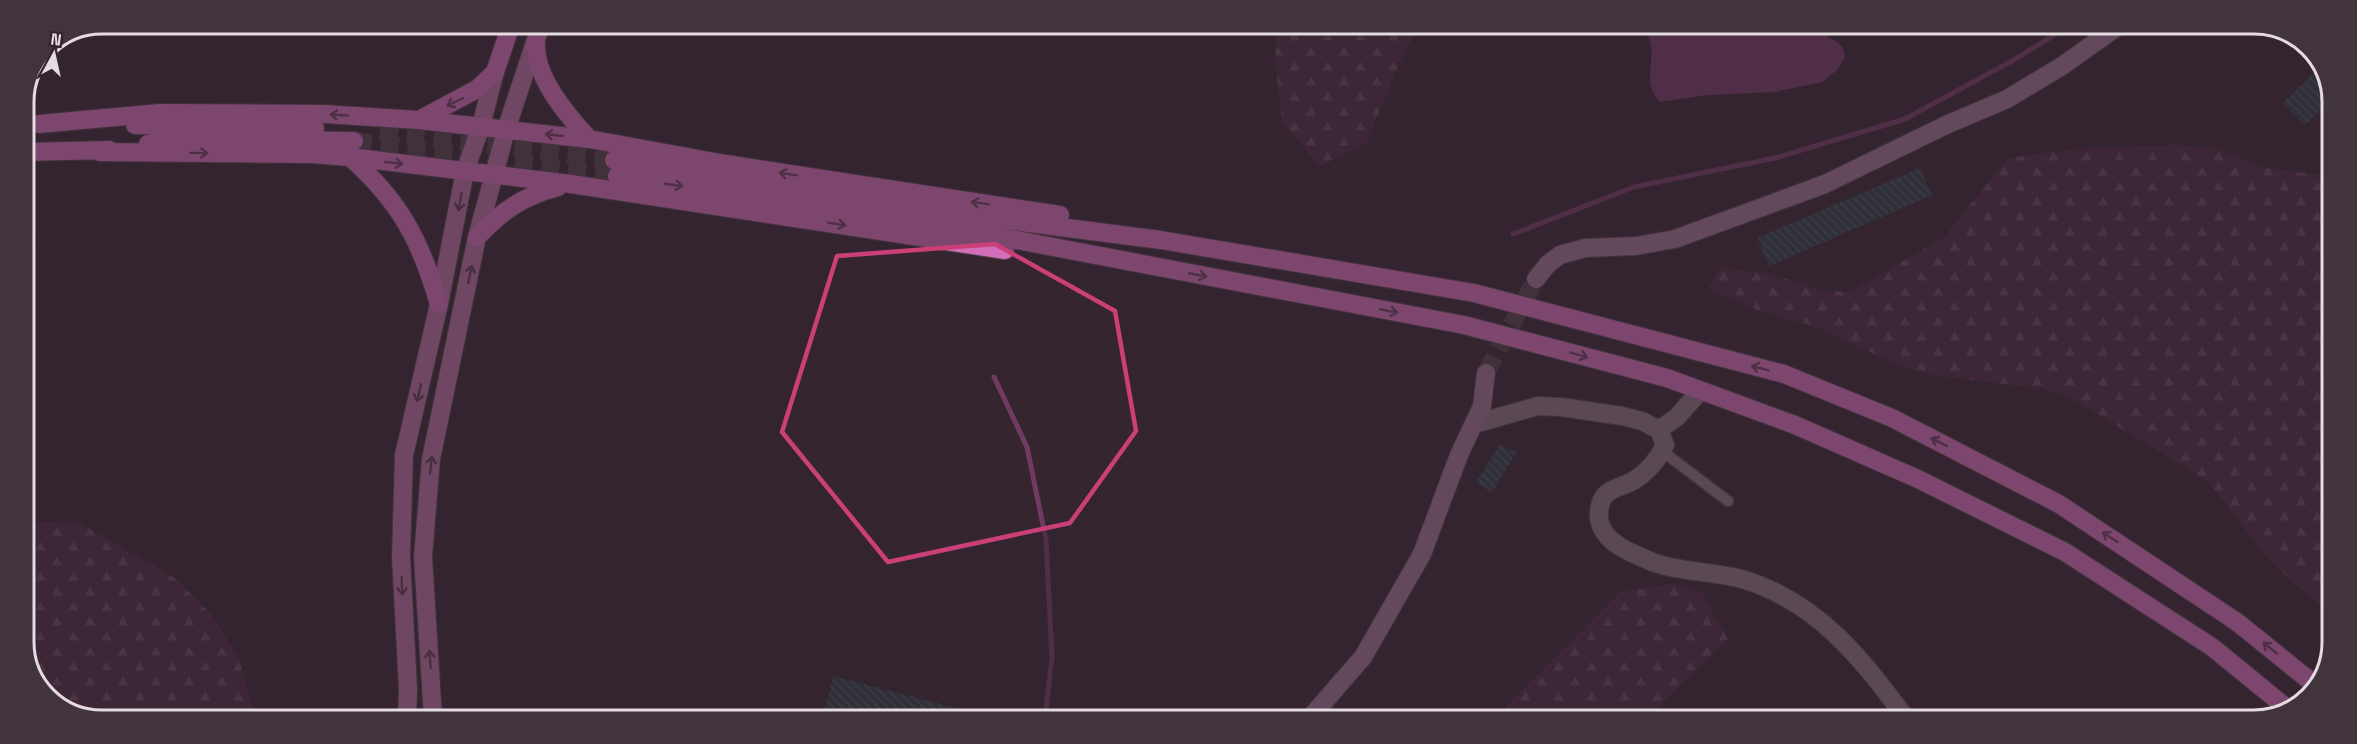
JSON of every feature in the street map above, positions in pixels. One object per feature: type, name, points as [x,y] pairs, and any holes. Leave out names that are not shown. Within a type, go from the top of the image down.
[{"type":"highway","points":[[418,120],[477,89],[495,72],[508,34]]},
{"type":"highway","points":[[538,34],[536,42],[541,72],[567,115],[589,139]]},
{"type":"highway","points":[[34,124],[160,112],[324,114],[481,126],[589,139],[726,164],[1075,217],[1161,240]]},
{"type":"highway","points":[[34,124],[352,143],[493,176],[571,184],[1024,253],[1155,267]]},
{"type":"highway","points":[[34,152],[310,154],[352,143]]},
{"type":"highway","points":[[352,143],[372,177],[394,202],[412,232],[429,270],[439,304]]},
{"type":"highway","points":[[2282,704],[2212,647],[2065,552],[1918,479],[1795,425],[1667,378],[1464,325],[911,220],[615,168],[1161,240],[1474,293],[1784,374],[1892,418],[2059,504],[2237,622],[2310,681]]},
{"type":"highway","points":[[477,237],[492,222],[519,202],[536,193],[571,184]]},
{"type":"main road","points":[[433,710],[423,557],[431,459],[477,237],[506,130],[536,42]]},
{"type":"main road","points":[[407,710],[401,557],[404,455],[439,304],[465,171],[481,126],[495,72]]},
{"type":"street","points":[[1536,279],[1548,264],[1560,255],[1585,248],[1636,246],[1674,239],[1825,184],[1946,125],[2007,99],[2062,66],[2104,34]]},
{"type":"street","points":[[1317,710],[1363,657],[1422,554],[1459,455],[1482,406],[1486,373]]},
{"type":"street","points":[[1659,430],[1677,417],[1700,391]]},
{"type":"street","points":[[1474,424],[1538,406],[1622,416],[1642,421],[1659,430],[1665,445],[1657,460],[1634,481],[1616,486],[1602,498],[1598,514],[1603,529],[1615,545],[1657,564],[1743,580],[1771,590],[1818,617],[1869,669],[1900,710]]},
{"type":"lane","points":[[1662,451],[1728,501]]},
{"type":"highlighted area","points":[[995,244],[1115,311],[1136,431],[1070,523],[888,562],[782,432],[837,256]]},
{"type":"green space","points":[[1277,34],[1416,34],[1405,50],[1366,144],[1319,166],[1282,122],[1275,62]]},
{"type":"green space","points":[[2182,145],[2216,149],[2272,169],[2322,175],[2322,606],[2291,581],[2264,554],[2209,482],[2076,401],[2045,389],[1932,375],[1899,366],[1817,327],[1761,312],[1708,288],[1721,267],[1773,275],[1825,291],[1850,292],[1944,237],[2008,158],[2076,149]]},
{"type":"green space","points":[[35,522],[79,523],[175,578],[211,614],[238,656],[254,710],[102,710],[76,704],[57,693],[46,680],[36,655]]},
{"type":"green space","points":[[1676,583],[1702,593],[1728,639],[1664,702],[1660,710],[1502,710],[1620,592]]},
{"type":"shaded area","points":[[1647,34],[1824,34],[1843,48],[1845,57],[1837,70],[1822,82],[1775,92],[1708,95],[1660,102],[1651,87],[1650,40]]},
{"type":"building","points":[[2315,72],[2320,85],[2322,109],[2305,125],[2283,103]]},
{"type":"building","points":[[1920,168],[1932,195],[1769,266],[1757,238]]},
{"type":"building","points":[[1500,444],[1516,453],[1492,492],[1476,482]]},
{"type":"building","points":[[834,676],[963,710],[824,710]]},
{"type":"waterway","points":[[1513,234],[1634,187],[1775,158],[1905,119],[2012,61],[2056,34]]},
{"type":"waterway","points":[[994,377],[1027,447],[1046,540],[1052,656],[1046,710]]},
{"type":"tunnel","points":[[380,132],[614,160]]},
{"type":"tunnel","points":[[354,141],[617,176]]},
{"type":"tunnel","points":[[1486,373],[1536,279]]}]
